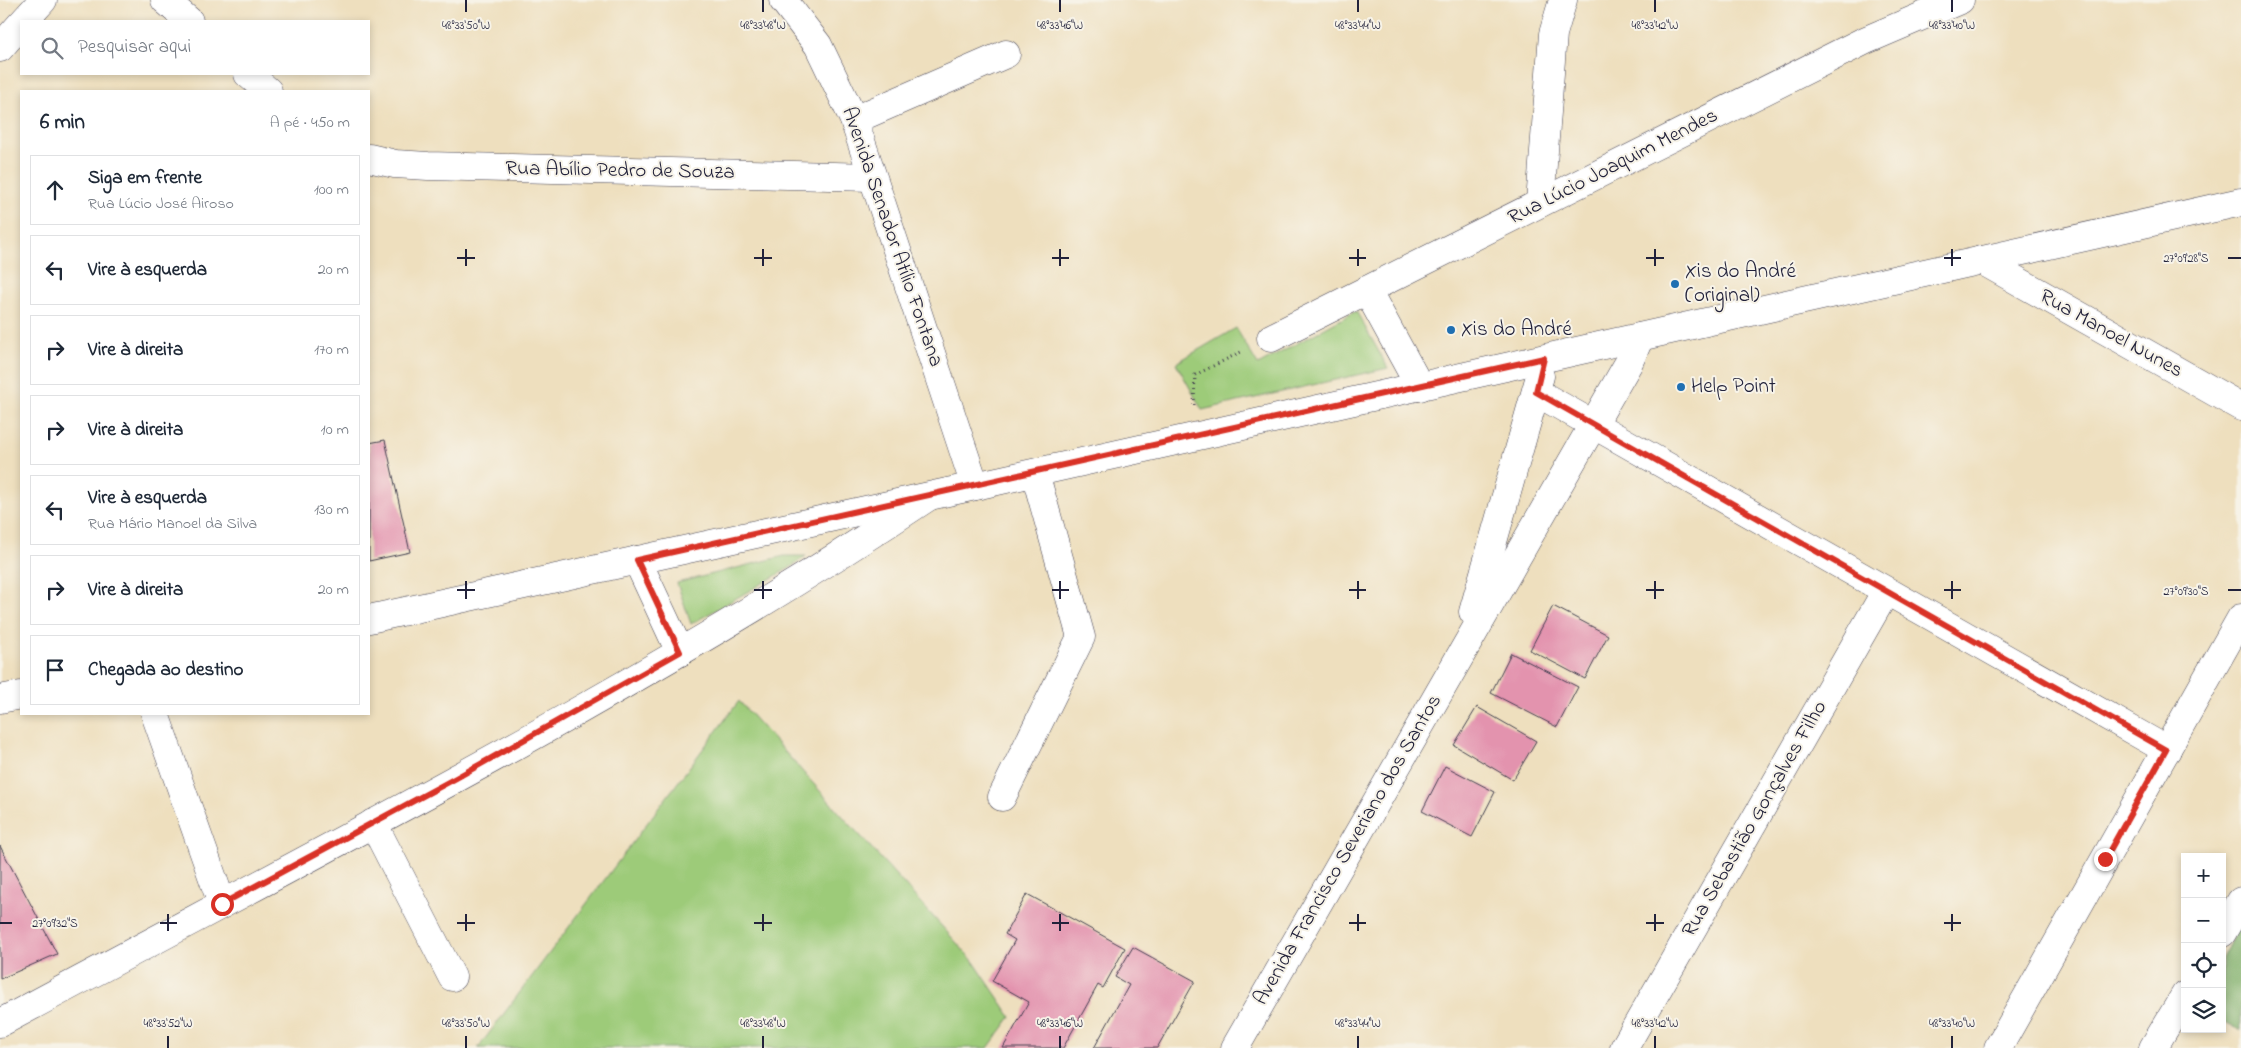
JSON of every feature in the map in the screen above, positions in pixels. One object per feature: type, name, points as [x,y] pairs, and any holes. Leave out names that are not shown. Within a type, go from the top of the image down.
[{"type":"street","points":[[25,20],[43,0]]},
{"type":"street","points":[[165,0],[188,20]]},
{"type":"street","name":"Avenida Senador Atílio Fontana","points":[[783,0],[818,46],[854,120],[975,486]]},
{"type":"street","points":[[1547,199],[1553,34],[1561,1]]},
{"type":"street","name":"Rua Lúcio Joaquim Mendes","points":[[1271,338],[1864,41],[1952,1]]},
{"type":"street","points":[[0,48],[20,25]]},
{"type":"street","points":[[854,120],[1006,54]]},
{"type":"street","points":[[249,75],[267,90]]},
{"type":"street","name":"Rua Abílio Pedro de Souza","points":[[370,158],[394,164],[428,166],[872,177]]},
{"type":"street","points":[[370,618],[928,497],[2241,202]]},
{"type":"street","name":"Rua Manoel Nunes","points":[[1981,260],[2241,407]]},
{"type":"street","points":[[1367,290],[1420,386]]},
{"type":"street","name":"Avenida Francisco Severiano dos Santos","points":[[1235,1048],[1628,364],[1640,337]]},
{"type":"street","name":"Avenida Francisco Severiano dos Santos","points":[[1462,652],[1544,358]]},
{"type":"street","points":[[1536,392],[2166,750]]},
{"type":"street","points":[[1002,797],[1081,637],[1035,473]]},
{"type":"street","points":[[0,1023],[530,738],[680,652],[845,552],[928,497]]},
{"type":"street","points":[[637,560],[680,652]]},
{"type":"street","name":"Rua Sebastião Gonçalves Filho","points":[[1624,1048],[1886,590]]},
{"type":"street","points":[[1998,1048],[2241,618]]},
{"type":"street","points":[[0,699],[20,695]]},
{"type":"street","points":[[155,715],[222,904]]},
{"type":"street","points":[[373,823],[452,977]]},
{"type":"street","points":[[2226,926],[2241,901]]},
{"type":"street","points":[[2153,1048],[2181,1002]]},
{"type":"path","points":[[1192,437],[1195,375],[1271,338]]},
{"type":"green space","points":[[1356,311],[1388,368],[1202,410],[1176,363],[1236,328],[1258,365]]},
{"type":"green space","points":[[784,556],[806,556],[791,567],[691,624],[677,583]]},
{"type":"green space","points":[[739,701],[974,962],[1011,1017],[988,1048],[478,1048]]},
{"type":"green space","points":[[2241,921],[2241,1031],[2226,1022],[2226,950]]},
{"type":"building","points":[[385,440],[410,552],[370,561],[370,443]]},
{"type":"building","points":[[1553,606],[1608,635],[1585,679],[1530,650]]},
{"type":"building","points":[[1511,653],[1578,687],[1557,727],[1491,693]]},
{"type":"building","points":[[1477,707],[1536,741],[1513,780],[1454,745]]},
{"type":"building","points":[[1445,766],[1495,792],[1472,837],[1422,811]]},
{"type":"building","points":[[0,846],[57,954],[0,979]]},
{"type":"building","points":[[1027,894],[1125,948],[1103,988],[1098,985],[1063,1048],[1003,1048],[1029,1002],[992,981],[1015,940],[1005,934]]},
{"type":"building","points":[[1133,947],[1195,981],[1157,1048],[1094,1048],[1129,985],[1115,977]]},
{"type":"place","name":"Xis do André (original)","points":[[1675,284]]},
{"type":"place","name":"Xis do André","points":[[1451,330]]},
{"type":"place","name":"Help Point","points":[[1681,387]]},
{"type":"route","points":[[222,904],[538,733],[680,652],[637,560],[1544,358],[1536,392],[2166,750],[2105,859]]}]
